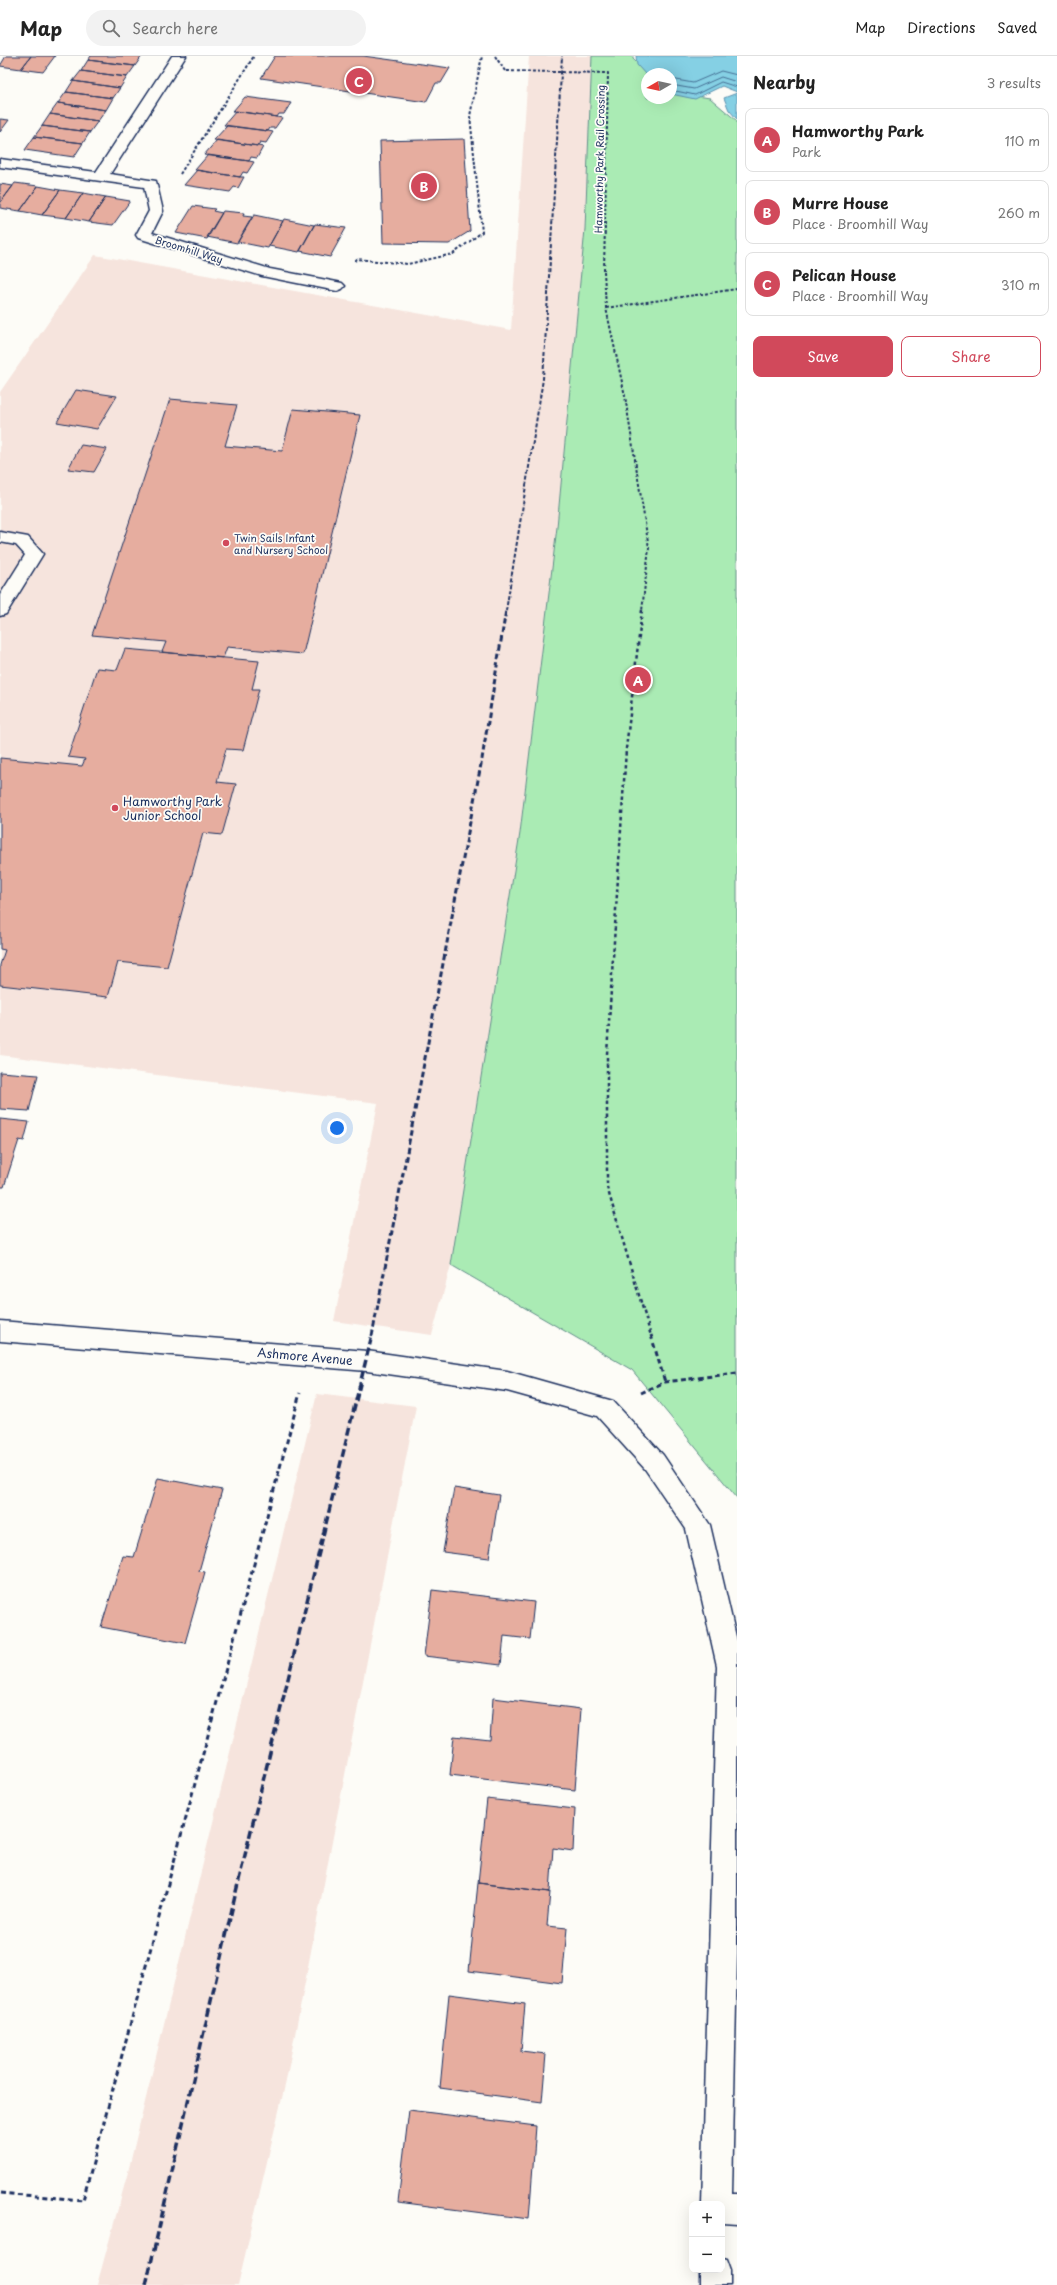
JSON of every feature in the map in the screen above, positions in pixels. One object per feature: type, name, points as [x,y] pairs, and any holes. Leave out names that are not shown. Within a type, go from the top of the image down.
[{"type":"street","points":[[101,176],[179,56]]},
{"type":"street","points":[[0,163],[151,184],[156,211]]},
{"type":"street","name":"Broomhill Way","points":[[156,211],[143,235],[193,249],[267,273],[337,286]]},
{"type":"street","points":[[0,537],[22,541],[34,554],[0,610]]},
{"type":"street","name":"Ashmore Avenue","points":[[0,1331],[367,1361],[507,1381],[605,1408],[654,1462],[698,1525],[730,1666],[717,2201]]},
{"type":"street","points":[[725,2208],[737,2209]]},
{"type":"street","points":[[715,2273],[715,2285]]},
{"type":"path","points":[[156,211],[235,89],[254,56]]},
{"type":"path","points":[[357,258],[408,264],[453,254],[482,232],[470,116],[482,56]]},
{"type":"path","name":"Hamworthy Park Rail Crossing","points":[[495,56],[505,71],[608,73],[604,271],[606,308]]},
{"type":"path","points":[[737,289],[606,308],[626,396],[649,548],[626,749],[607,1054],[606,1187],[665,1382],[737,1373]]},
{"type":"path","points":[[0,2193],[83,2200],[309,1357]]},
{"type":"shaded area","points":[[529,56],[592,56],[585,229],[557,527],[520,833],[451,1265],[432,1335],[334,1321],[378,1103],[0,1055],[0,392],[95,255],[511,330]]},
{"type":"shaded area","points":[[317,1394],[416,1406],[286,2081],[238,2285],[97,2285],[128,2172]]},
{"type":"green space","points":[[592,56],[633,56],[633,59],[643,68],[641,68],[641,104],[677,104],[677,93],[710,98],[737,121],[737,1498],[632,1370],[451,1265],[520,833],[557,527],[585,229]]},
{"type":"water","points":[[636,56],[737,56],[737,92],[722,86],[695,99],[677,95],[677,68],[641,68],[641,69],[637,65]]},
{"type":"water","points":[[737,93],[737,119],[729,110],[724,98]]},
{"type":"building","points":[[6,56],[31,56],[21,69],[0,66]]},
{"type":"building","points":[[31,56],[55,56],[43,72],[21,69]]},
{"type":"building","points":[[91,56],[142,56],[135,66],[88,60]]},
{"type":"building","points":[[275,56],[363,56],[450,68],[441,83],[436,83],[426,102],[261,78]]},
{"type":"building","points":[[88,60],[135,66],[127,77],[81,71]]},
{"type":"building","points":[[81,71],[127,77],[120,88],[73,81]]},
{"type":"building","points":[[73,81],[120,88],[113,98],[66,92]]},
{"type":"building","points":[[66,92],[113,98],[106,110],[58,103]]},
{"type":"building","points":[[245,97],[291,103],[284,114],[279,114],[277,117],[233,111]]},
{"type":"building","points":[[58,103],[106,110],[98,121],[50,114]]},
{"type":"building","points":[[236,111],[282,118],[275,128],[270,128],[268,131],[224,125]]},
{"type":"building","points":[[50,114],[98,121],[90,132],[42,126]]},
{"type":"building","points":[[0,119],[9,120],[0,132]]},
{"type":"building","points":[[42,126],[90,132],[83,143],[34,137]]},
{"type":"building","points":[[227,126],[273,132],[266,143],[260,142],[258,146],[214,140]]},
{"type":"building","points":[[34,137],[83,143],[74,157],[25,150]]},
{"type":"building","points":[[464,139],[470,231],[449,244],[383,243],[380,141]]},
{"type":"building","points":[[217,140],[263,147],[257,158],[251,157],[249,161],[204,155]]},
{"type":"building","points":[[208,155],[254,162],[247,173],[243,172],[240,177],[195,170]]},
{"type":"building","points":[[197,170],[244,177],[238,188],[234,187],[230,192],[184,185]]},
{"type":"building","points":[[15,183],[38,186],[20,211],[0,208],[0,203]]},
{"type":"building","points":[[0,184],[13,186],[0,203]]},
{"type":"building","points":[[38,186],[60,190],[42,215],[20,211]]},
{"type":"building","points":[[60,190],[83,193],[66,218],[42,215]]},
{"type":"building","points":[[83,193],[106,197],[89,222],[66,218]]},
{"type":"building","points":[[106,197],[130,201],[113,225],[89,222]]},
{"type":"building","points":[[193,206],[215,209],[213,211],[222,213],[207,239],[176,233]]},
{"type":"building","points":[[223,211],[244,213],[243,216],[252,217],[237,243],[207,237]]},
{"type":"building","points":[[254,215],[283,221],[268,248],[238,242]]},
{"type":"building","points":[[284,219],[314,225],[299,252],[269,246]]},
{"type":"building","points":[[315,224],[346,228],[330,257],[300,251]]},
{"type":"building","points":[[76,390],[117,396],[97,429],[57,422]]},
{"type":"building","name":"Twin Sails Infant and Nursery School","points":[[170,399],[237,405],[225,446],[282,451],[293,409],[360,415],[303,654],[227,647],[223,658],[162,652],[166,642],[92,635]]},
{"type":"building","points":[[81,445],[107,449],[94,472],[68,469]]},
{"type":"building","name":"Hamworthy Park Junior School","points":[[125,649],[259,661],[252,689],[259,689],[243,750],[226,749],[217,782],[236,784],[222,835],[203,833],[167,967],[118,962],[108,997],[0,985],[0,965],[5,950],[0,949],[0,758],[82,766],[85,759],[68,757],[97,668],[117,670]]},
{"type":"building","points":[[0,1072],[38,1075],[29,1111],[0,1109]]},
{"type":"building","points":[[0,1119],[29,1122],[24,1141],[19,1140],[4,1187],[0,1187]]},
{"type":"building","points":[[158,1478],[222,1490],[199,1571],[205,1572],[185,1643],[101,1627],[123,1556],[134,1557]]},
{"type":"building","points":[[454,1488],[499,1495],[489,1558],[443,1552]]},
{"type":"building","points":[[432,1590],[534,1602],[530,1639],[504,1636],[501,1665],[424,1656]]},
{"type":"building","points":[[493,1698],[581,1709],[575,1790],[450,1775],[454,1736],[490,1740]]},
{"type":"building","points":[[487,1799],[575,1809],[573,1851],[553,1848],[550,1892],[478,1883]]},
{"type":"building","points":[[478,1883],[550,1892],[547,1926],[567,1928],[562,1983],[469,1971]]},
{"type":"building","points":[[449,1994],[525,2004],[521,2051],[546,2054],[542,2102],[440,2088]]},
{"type":"building","points":[[409,2110],[536,2126],[529,2219],[398,2202]]},
{"type":"railway","points":[[506,611],[543,379],[562,56]]},
{"type":"railway","points":[[372,1336],[482,759],[506,610]]},
{"type":"railway","points":[[146,2285],[235,1896],[372,1335]]},
{"type":"place","name":"Pelican House","points":[[359,81]]},
{"type":"place","name":"Murre House","points":[[424,186]]},
{"type":"place","name":"Twin Sails Infant and Nursery School","points":[[226,543]]},
{"type":"place","name":"Hamworthy Park","points":[[638,680]]},
{"type":"place","name":"Hamworthy Park Junior School","points":[[115,808]]}]
